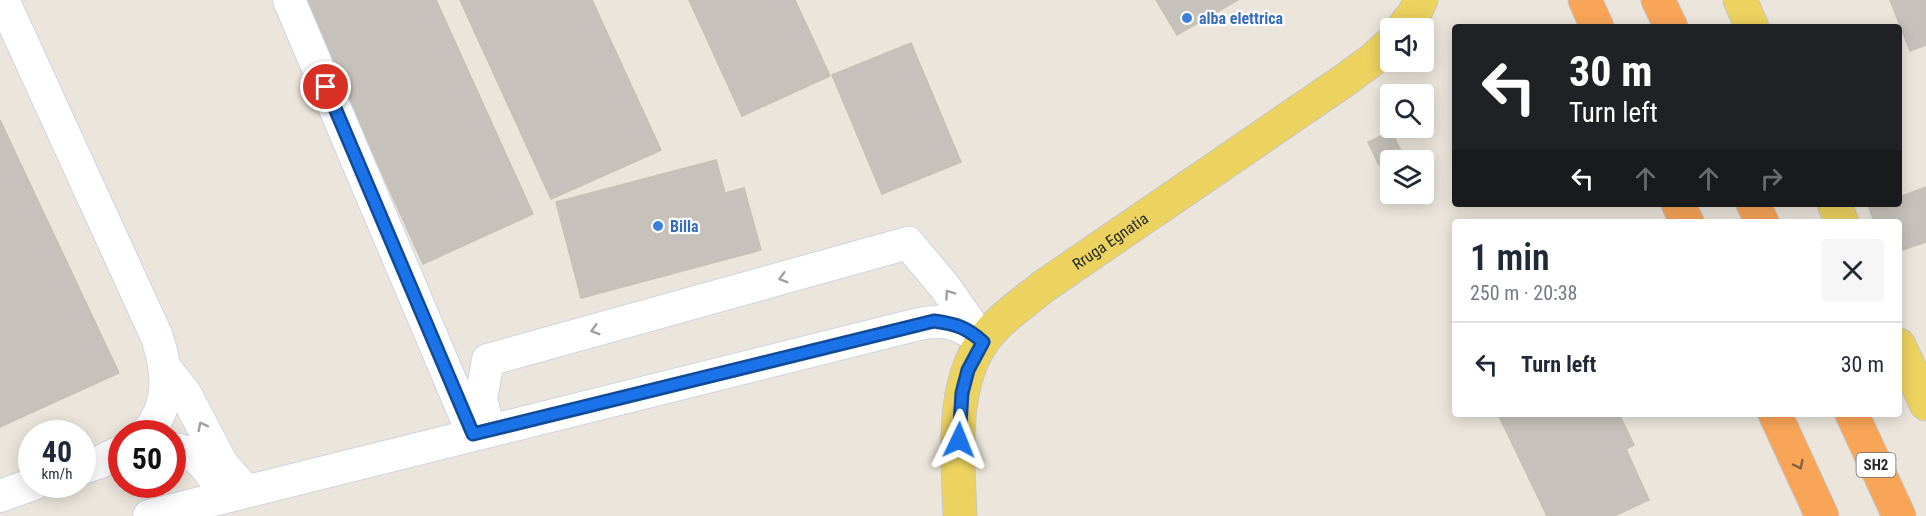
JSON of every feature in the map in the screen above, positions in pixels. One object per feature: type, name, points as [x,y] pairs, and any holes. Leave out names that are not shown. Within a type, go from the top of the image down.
[{"type":"highway","points":[[1585,0],[1596,24]]},
{"type":"highway","points":[[1658,0],[1670,24]]},
{"type":"highway","points":[[1776,417],[1822,516]]},
{"type":"highway","name":"SH2","points":[[1853,417],[1899,516]]},
{"type":"main road","points":[[1410,18],[1421,0]]},
{"type":"main road","points":[[1740,0],[1751,24]]},
{"type":"main road","name":"Rruga Egnatia","points":[[960,516],[959,422],[962,393],[968,370],[983,342],[1016,308],[1044,286],[1342,82],[1380,53]]},
{"type":"main road","points":[[1902,352],[1926,404]]},
{"type":"lane","points":[[3,0],[157,337],[165,368],[166,390],[164,405],[156,420]]},
{"type":"lane","points":[[290,0],[481,432]]},
{"type":"lane","points":[[481,432],[481,399],[488,360],[908,243],[945,286],[983,342]]},
{"type":"lane","points":[[149,516],[919,324],[934,321],[954,324],[970,330],[983,342]]},
{"type":"lane","points":[[165,368],[185,393],[237,493]]},
{"type":"lane","points":[[186,453],[202,461],[237,493]]},
{"type":"lane","points":[[0,495],[18,489]]},
{"type":"building","points":[[304,0],[436,0],[533,214],[423,264]]},
{"type":"building","points":[[460,0],[592,0],[661,150],[551,199]]},
{"type":"building","points":[[689,0],[795,0],[830,76],[742,116]]},
{"type":"building","name":"alba elettrica","points":[[1156,0],[1238,0],[1177,35]]},
{"type":"building","points":[[1890,0],[1926,0],[1926,45],[1910,51],[1902,31],[1902,24],[1899,24]]},
{"type":"building","points":[[911,43],[961,162],[882,194],[832,75]]},
{"type":"building","points":[[0,120],[119,373],[0,427]]},
{"type":"building","points":[[1380,136],[1394,138],[1400,150],[1380,150],[1379,165],[1368,142]]},
{"type":"building","name":"Billa","points":[[716,160],[725,193],[744,188],[761,250],[581,298],[556,202]]},
{"type":"building","points":[[1926,187],[1926,242],[1902,250],[1902,219],[1873,219],[1869,207],[1902,207],[1902,196]]},
{"type":"building","points":[[1499,417],[1620,417],[1634,445],[1626,449],[1649,500],[1614,516],[1547,516]]},
{"type":"place","name":"alba elettrica","points":[[1187,18]]},
{"type":"place","name":"Billa","points":[[658,226]]},
{"type":"route","points":[[326,87],[473,434],[934,321],[954,324],[970,330],[983,342],[968,370],[962,393],[959,440]]}]
